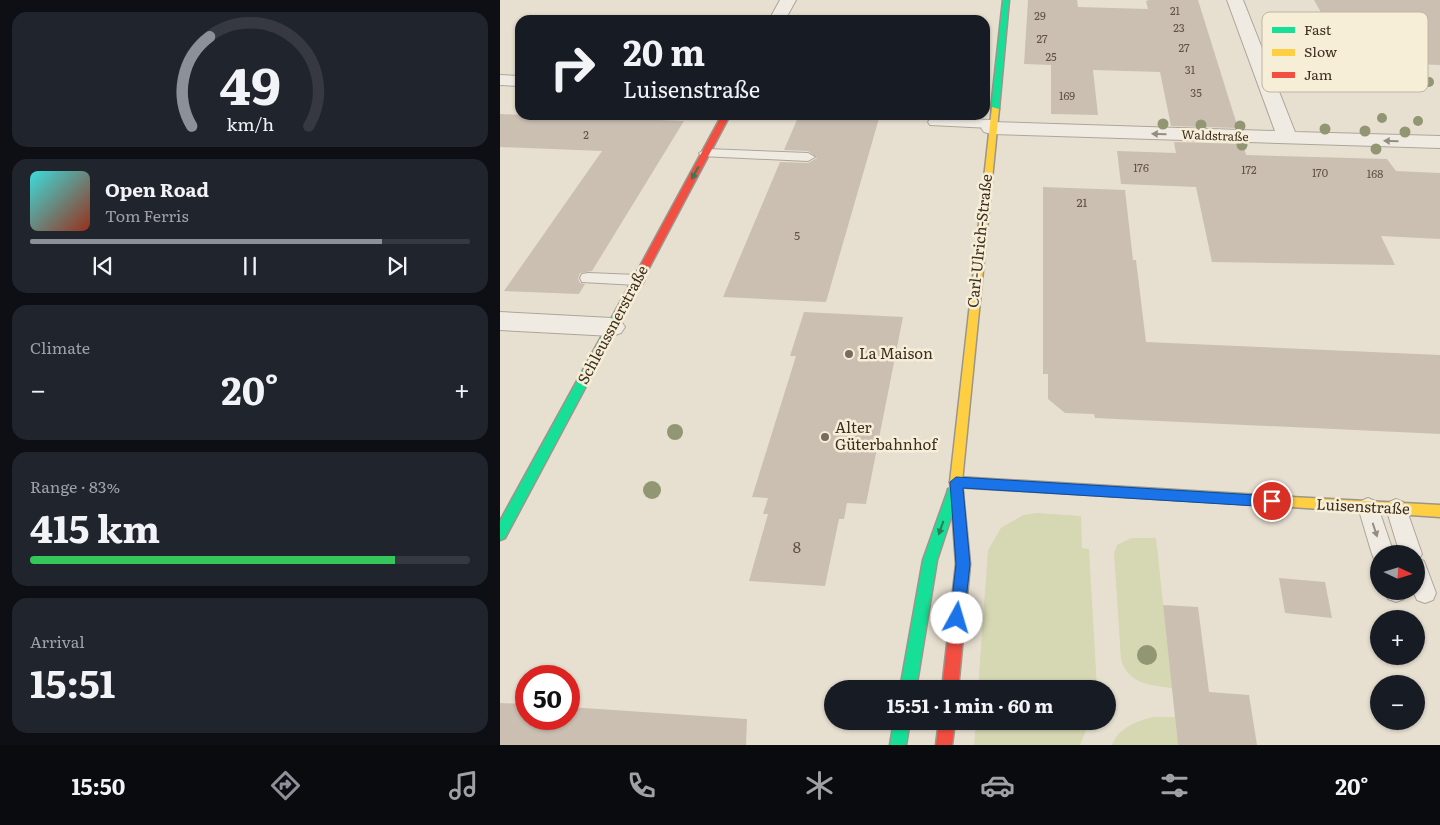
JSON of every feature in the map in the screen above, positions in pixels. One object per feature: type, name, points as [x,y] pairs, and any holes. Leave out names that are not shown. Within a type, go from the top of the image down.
[{"type":"main road","name":"Carl-Ulrich-Straße","points":[[951,680],[963,564],[956,482],[991,126],[1006,0]]},
{"type":"main road","name":"Schleussnerstraße","points":[[500,534],[723,120]]},
{"type":"main road","name":"Carl-Ulrich-Straße","points":[[910,680],[930,560],[956,482]]},
{"type":"main road","name":"Luisenstraße","points":[[956,482],[1440,511]]},
{"type":"main road","points":[[898,745],[900,730]]},
{"type":"main road","points":[[944,745],[946,730]]},
{"type":"street","points":[[780,15],[788,0]]},
{"type":"street","points":[[1235,0],[1262,70]]},
{"type":"street","points":[[500,80],[515,81]]},
{"type":"street","points":[[1270,92],[1288,138]]},
{"type":"street","name":"Waldstraße","points":[[991,126],[1440,142]]},
{"type":"street","points":[[500,320],[612,326]]},
{"type":"lane","points":[[934,122],[991,126]]},
{"type":"lane","points":[[708,148],[810,152]]},
{"type":"lane","points":[[588,278],[637,280]]},
{"type":"lane","points":[[1368,507],[1380,545]]},
{"type":"lane","points":[[1396,508],[1408,545]]},
{"type":"green space","points":[[1037,513],[1081,516],[1082,548],[1089,549],[1096,680],[979,680],[988,550],[1001,528],[1023,515]]},
{"type":"green space","points":[[1131,538],[1156,538],[1172,688],[1148,684],[1135,679],[1129,674],[1121,660],[1114,553],[1117,545]]},
{"type":"green space","points":[[1153,717],[1175,717],[1178,745],[1112,745],[1123,730],[1135,723]]},
{"type":"green space","points":[[975,730],[1086,730],[1080,745],[974,745]]},
{"type":"building","points":[[1028,0],[1077,0],[1078,7],[1148,9],[1146,1],[1149,0],[1198,0],[1238,128],[1171,126],[1160,72],[1093,70],[1098,115],[1051,114],[1051,65],[1024,64]]},
{"type":"building","points":[[1314,0],[1440,0],[1440,65],[1428,65],[1428,12],[1321,12]]},
{"type":"building","points":[[500,114],[515,115],[515,120],[684,121],[592,271],[580,273],[578,279],[580,283],[585,284],[579,294],[504,291],[602,151],[500,147]]},
{"type":"building","points":[[797,120],[879,120],[826,302],[723,297],[780,162],[808,163],[817,158],[808,151],[784,150]]},
{"type":"building","points":[[1174,142],[1243,144],[1246,155],[1387,159],[1396,171],[1440,173],[1440,239],[1381,236],[1395,265],[1212,262],[1196,187],[1121,184],[1117,151],[1176,153]]},
{"type":"building","points":[[1043,187],[1125,190],[1133,260],[1136,260],[1146,342],[1440,355],[1440,434],[1095,418],[1094,414],[1065,413],[1048,399],[1048,374],[1043,374]]},
{"type":"building","name":"Alter Güterbahnhof","points":[[804,312],[903,317],[866,504],[847,503],[844,519],[839,519],[825,586],[749,581],[768,514],[763,514],[768,498],[752,497],[796,356],[790,356]]},
{"type":"building","points":[[1279,578],[1325,582],[1332,618],[1285,613]]},
{"type":"building","points":[[1163,605],[1198,607],[1209,692],[1249,695],[1257,745],[1178,745]]},
{"type":"building","points":[[500,703],[515,704],[515,730],[580,730],[580,708],[747,719],[746,745],[500,745]]},
{"type":"traffic: fast","points":[[995,109],[1006,0]]},
{"type":"traffic: fast","points":[[500,534],[637,281]]},
{"type":"traffic: fast","points":[[956,482],[1291,502]]},
{"type":"traffic: fast","points":[[910,680],[930,560],[953,493]]},
{"type":"traffic: fast","points":[[898,745],[900,730]]},
{"type":"traffic: slow","points":[[957,493],[956,482],[995,109]]},
{"type":"traffic: slow","points":[[1291,502],[1440,511]]},
{"type":"traffic: jam","points":[[637,281],[723,120]]},
{"type":"traffic: jam","points":[[951,680],[963,564],[957,493]]},
{"type":"traffic: jam","points":[[944,745],[946,730]]},
{"type":"place","name":"La Maison","points":[[849,354]]},
{"type":"place","name":"Alter Güterbahnhof","points":[[825,437]]},
{"type":"route","points":[[957,618],[963,564],[956,482],[1272,501]]}]
